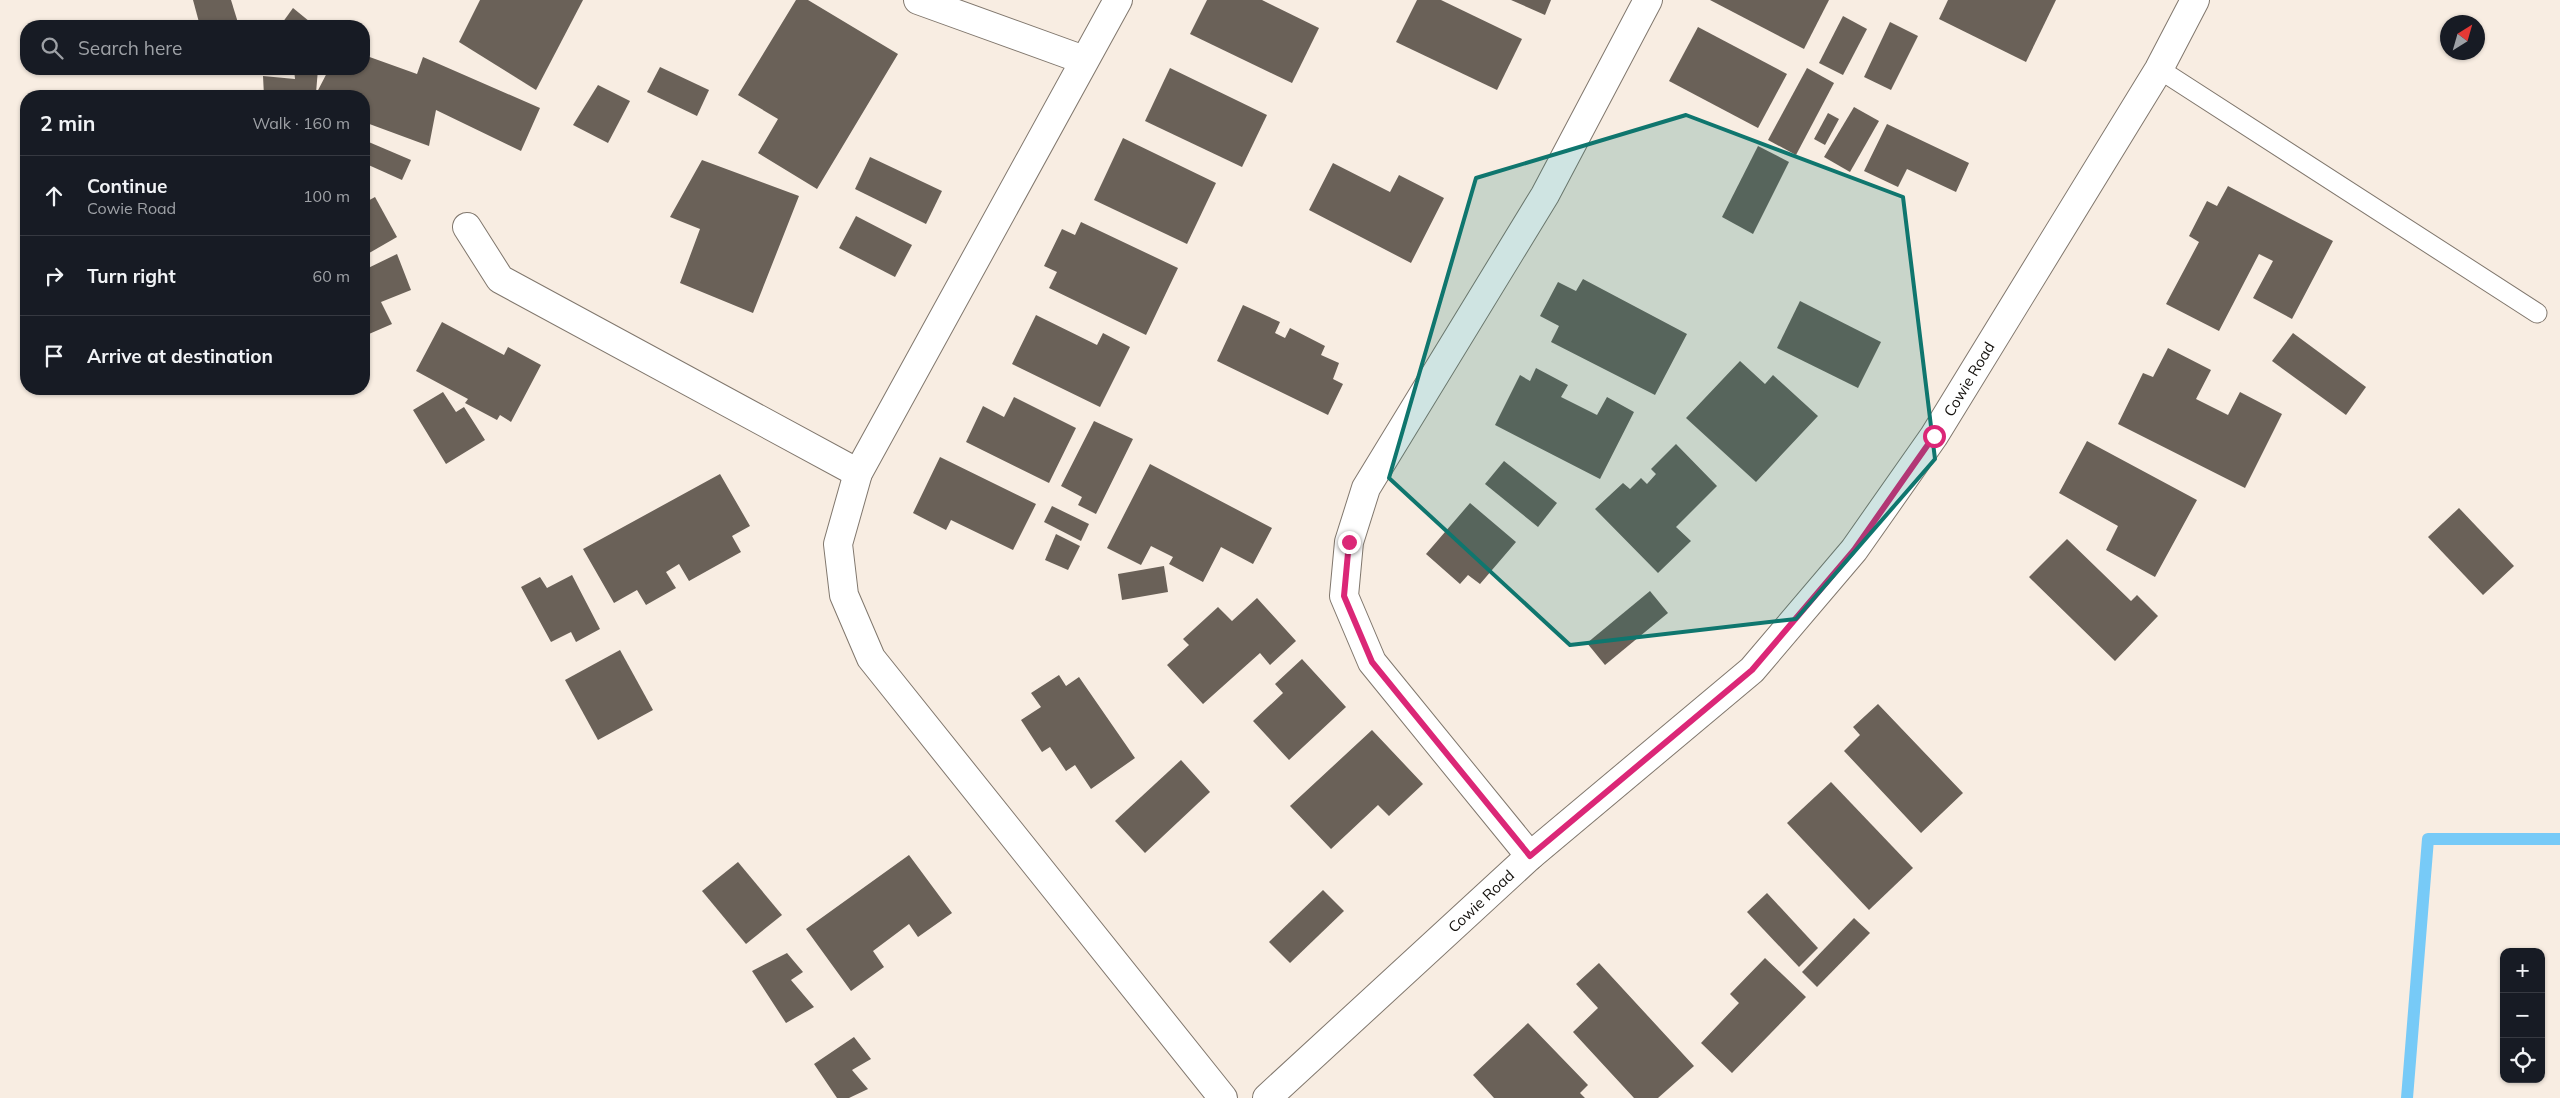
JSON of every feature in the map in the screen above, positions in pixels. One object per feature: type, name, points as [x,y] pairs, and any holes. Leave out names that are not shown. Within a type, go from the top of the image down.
[{"type":"street","points":[[918,0],[1084,60]]},
{"type":"street","points":[[1118,0],[858,473],[838,544],[844,595],[872,658],[1223,1098]]},
{"type":"street","points":[[1530,856],[1372,662],[1344,596],[1349,542],[1366,488],[1546,195],[1648,0]]},
{"type":"street","name":"Cowie Road","points":[[1267,1098],[1530,856],[1752,670],[1854,550],[1934,436],[2158,69],[2195,0]]},
{"type":"street","points":[[467,227],[500,279],[858,473]]},
{"type":"lane","points":[[2158,69],[2537,313]]},
{"type":"highlighted area","points":[[1686,115],[1903,197],[1935,459],[1796,619],[1570,645],[1389,478],[1476,178]]},
{"type":"building","points":[[193,0],[231,0],[237,20],[198,20]]},
{"type":"building","points":[[480,0],[583,0],[536,90],[459,42]]},
{"type":"building","points":[[796,0],[808,0],[898,54],[817,189],[758,153],[778,119],[738,95]]},
{"type":"building","points":[[1207,0],[1262,0],[1319,28],[1292,83],[1190,34]]},
{"type":"building","points":[[1417,0],[1441,0],[1522,39],[1497,90],[1396,42]]},
{"type":"building","points":[[1511,0],[1551,0],[1545,15]]},
{"type":"building","points":[[1710,0],[1829,0],[1804,49]]},
{"type":"building","points":[[1948,0],[2056,0],[2026,62],[1939,19]]},
{"type":"building","points":[[293,8],[308,20],[284,20]]},
{"type":"building","points":[[1843,16],[1867,29],[1843,75],[1819,63]]},
{"type":"building","points":[[1890,22],[1918,36],[1891,90],[1864,77]]},
{"type":"building","points":[[1698,27],[1787,74],[1758,128],[1669,81]]},
{"type":"building","points":[[370,57],[417,74],[423,57],[540,108],[521,151],[436,110],[429,146],[370,124],[370,90],[318,90],[326,75],[370,75]]},
{"type":"building","points":[[660,67],[709,90],[697,116],[647,92]]},
{"type":"building","points":[[1170,68],[1267,115],[1242,167],[1145,121]]},
{"type":"building","points":[[1807,68],[1834,83],[1796,155],[1768,140]]},
{"type":"building","points":[[295,75],[318,75],[316,90],[264,90],[263,76],[295,79]]},
{"type":"building","points":[[598,85],[630,101],[608,143],[573,125]]},
{"type":"building","points":[[1854,107],[1879,121],[1850,172],[1824,157]]},
{"type":"building","points":[[1828,113],[1839,119],[1825,145],[1814,139]]},
{"type":"building","points":[[1887,124],[1969,163],[1956,192],[1907,169],[1898,187],[1864,171]]},
{"type":"building","points":[[1123,138],[1216,183],[1187,244],[1094,200]]},
{"type":"building","points":[[370,143],[411,160],[402,180],[370,166]]},
{"type":"building","points":[[1758,146],[1789,162],[1753,234],[1722,217]]},
{"type":"building","points":[[870,157],[942,191],[926,224],[855,189]]},
{"type":"building","points":[[702,160],[799,196],[753,313],[680,283],[700,229],[670,217]]},
{"type":"building","points":[[1333,163],[1390,192],[1399,175],[1444,198],[1411,263],[1309,210]]},
{"type":"building","points":[[2228,186],[2333,241],[2292,319],[2253,298],[2273,261],[2259,254],[2219,331],[2166,304],[2199,242],[2189,236],[2207,201],[2217,206]]},
{"type":"building","points":[[375,197],[397,237],[370,253],[370,200]]},
{"type":"building","points":[[856,216],[912,245],[895,277],[839,248]]},
{"type":"building","points":[[1081,222],[1178,268],[1146,335],[1049,288],[1057,272],[1044,266],[1062,229],[1075,235]]},
{"type":"building","points":[[397,254],[411,290],[381,302],[392,324],[370,334],[370,267]]},
{"type":"building","points":[[1583,279],[1687,334],[1655,395],[1551,342],[1559,326],[1540,316],[1558,282],[1576,291]]},
{"type":"building","points":[[1800,301],[1881,342],[1858,388],[1777,348]]},
{"type":"building","points":[[1243,305],[1280,322],[1275,333],[1285,338],[1290,328],[1325,346],[1321,355],[1339,363],[1333,379],[1343,384],[1328,415],[1217,361]]},
{"type":"building","points":[[1036,315],[1097,345],[1103,333],[1130,347],[1100,407],[1012,364]]},
{"type":"building","points":[[442,322],[504,355],[508,347],[541,365],[511,422],[500,415],[497,420],[465,403],[468,399],[416,371]]},
{"type":"building","points":[[2293,333],[2366,387],[2346,415],[2272,361]]},
{"type":"building","points":[[2168,348],[2211,370],[2196,399],[2228,415],[2240,392],[2282,414],[2245,488],[2118,424],[2143,373],[2153,377]]},
{"type":"building","points":[[1740,361],[1765,384],[1773,375],[1818,416],[1756,482],[1686,418]]},
{"type":"building","points":[[1536,368],[1568,385],[1561,397],[1597,415],[1607,397],[1634,412],[1600,479],[1495,425],[1520,375],[1530,381]]},
{"type":"building","points":[[443,392],[456,412],[464,407],[485,440],[446,464],[413,410]]},
{"type":"building","points":[[1014,397],[1076,428],[1049,483],[966,442],[983,406],[1004,417]]},
{"type":"building","points":[[1094,421],[1133,439],[1096,514],[1078,505],[1082,497],[1061,486]]},
{"type":"building","points":[[2087,441],[2197,500],[2155,577],[2106,550],[2118,526],[2059,493]]},
{"type":"building","points":[[1676,444],[1717,486],[1676,527],[1691,541],[1658,573],[1595,509],[1623,483],[1630,489],[1641,478],[1647,484],[1656,474],[1651,469]]},
{"type":"building","points":[[940,457],[1036,504],[1013,550],[951,520],[946,530],[913,513]]},
{"type":"building","points":[[1504,461],[1557,503],[1538,527],[1485,484]]},
{"type":"building","points":[[1150,464],[1272,528],[1253,564],[1221,547],[1203,582],[1169,564],[1173,557],[1151,546],[1141,565],[1107,548]]},
{"type":"building","points":[[720,474],[750,526],[732,536],[741,552],[689,581],[679,564],[666,572],[676,588],[646,605],[637,590],[614,603],[583,549]]},
{"type":"building","points":[[1470,503],[1516,542],[1480,584],[1468,575],[1460,584],[1426,554]]},
{"type":"building","points":[[1052,506],[1089,524],[1081,541],[1044,522]]},
{"type":"building","points":[[2459,508],[2514,566],[2483,595],[2428,537]]},
{"type":"building","points":[[1056,534],[1080,546],[1068,570],[1045,560]]},
{"type":"building","points":[[2067,539],[2131,601],[2137,595],[2158,616],[2115,661],[2029,577]]},
{"type":"building","points":[[1164,566],[1168,592],[1122,600],[1118,574]]},
{"type":"building","points":[[572,575],[600,629],[576,642],[571,632],[551,642],[521,587],[540,577],[547,588]]},
{"type":"building","points":[[1650,591],[1668,613],[1605,665],[1587,643]]},
{"type":"building","points":[[1257,598],[1296,641],[1270,665],[1260,653],[1203,704],[1167,665],[1189,645],[1183,639],[1218,607],[1232,621]]},
{"type":"building","points":[[620,650],[653,710],[598,740],[565,680]]},
{"type":"building","points":[[1302,659],[1346,707],[1289,760],[1253,721],[1283,693],[1275,684]]},
{"type":"building","points":[[1059,675],[1066,686],[1079,677],[1135,758],[1091,789],[1075,765],[1066,771],[1050,747],[1042,752],[1021,720],[1041,707],[1031,693]]},
{"type":"building","points":[[1878,704],[1963,793],[1921,833],[1844,751],[1860,735],[1853,727]]},
{"type":"building","points":[[1372,730],[1423,784],[1389,816],[1378,805],[1331,849],[1290,806]]},
{"type":"building","points":[[1181,760],[1210,792],[1145,853],[1115,821]]},
{"type":"building","points":[[1831,782],[1913,868],[1869,910],[1787,823]]},
{"type":"building","points":[[909,855],[952,913],[918,937],[909,924],[873,951],[884,967],[851,991],[806,929]]},
{"type":"building","points":[[738,862],[782,915],[746,944],[702,891]]},
{"type":"building","points":[[1323,890],[1344,911],[1290,963],[1269,942]]},
{"type":"building","points":[[1767,893],[1818,948],[1799,967],[1747,912]]},
{"type":"building","points":[[1854,918],[1870,933],[1817,987],[1802,972]]},
{"type":"building","points":[[787,953],[803,972],[791,980],[814,1007],[786,1023],[752,971]]},
{"type":"building","points":[[1765,958],[1806,997],[1732,1073],[1701,1043],[1739,1003],[1730,994]]},
{"type":"building","points":[[1599,963],[1694,1066],[1658,1098],[1634,1098],[1573,1032],[1598,1008],[1576,984]]},
{"type":"building","points":[[1528,1023],[1588,1085],[1580,1093],[1585,1098],[1494,1098],[1473,1075]]},
{"type":"building","points":[[854,1037],[871,1059],[852,1070],[868,1089],[849,1098],[837,1098],[814,1064]]},
{"type":"waterway","points":[[2407,1098],[2428,839],[2560,839]]},
{"type":"route","points":[[1349,542],[1344,596],[1372,662],[1530,856],[1752,670],[1854,550],[1934,436]]}]
